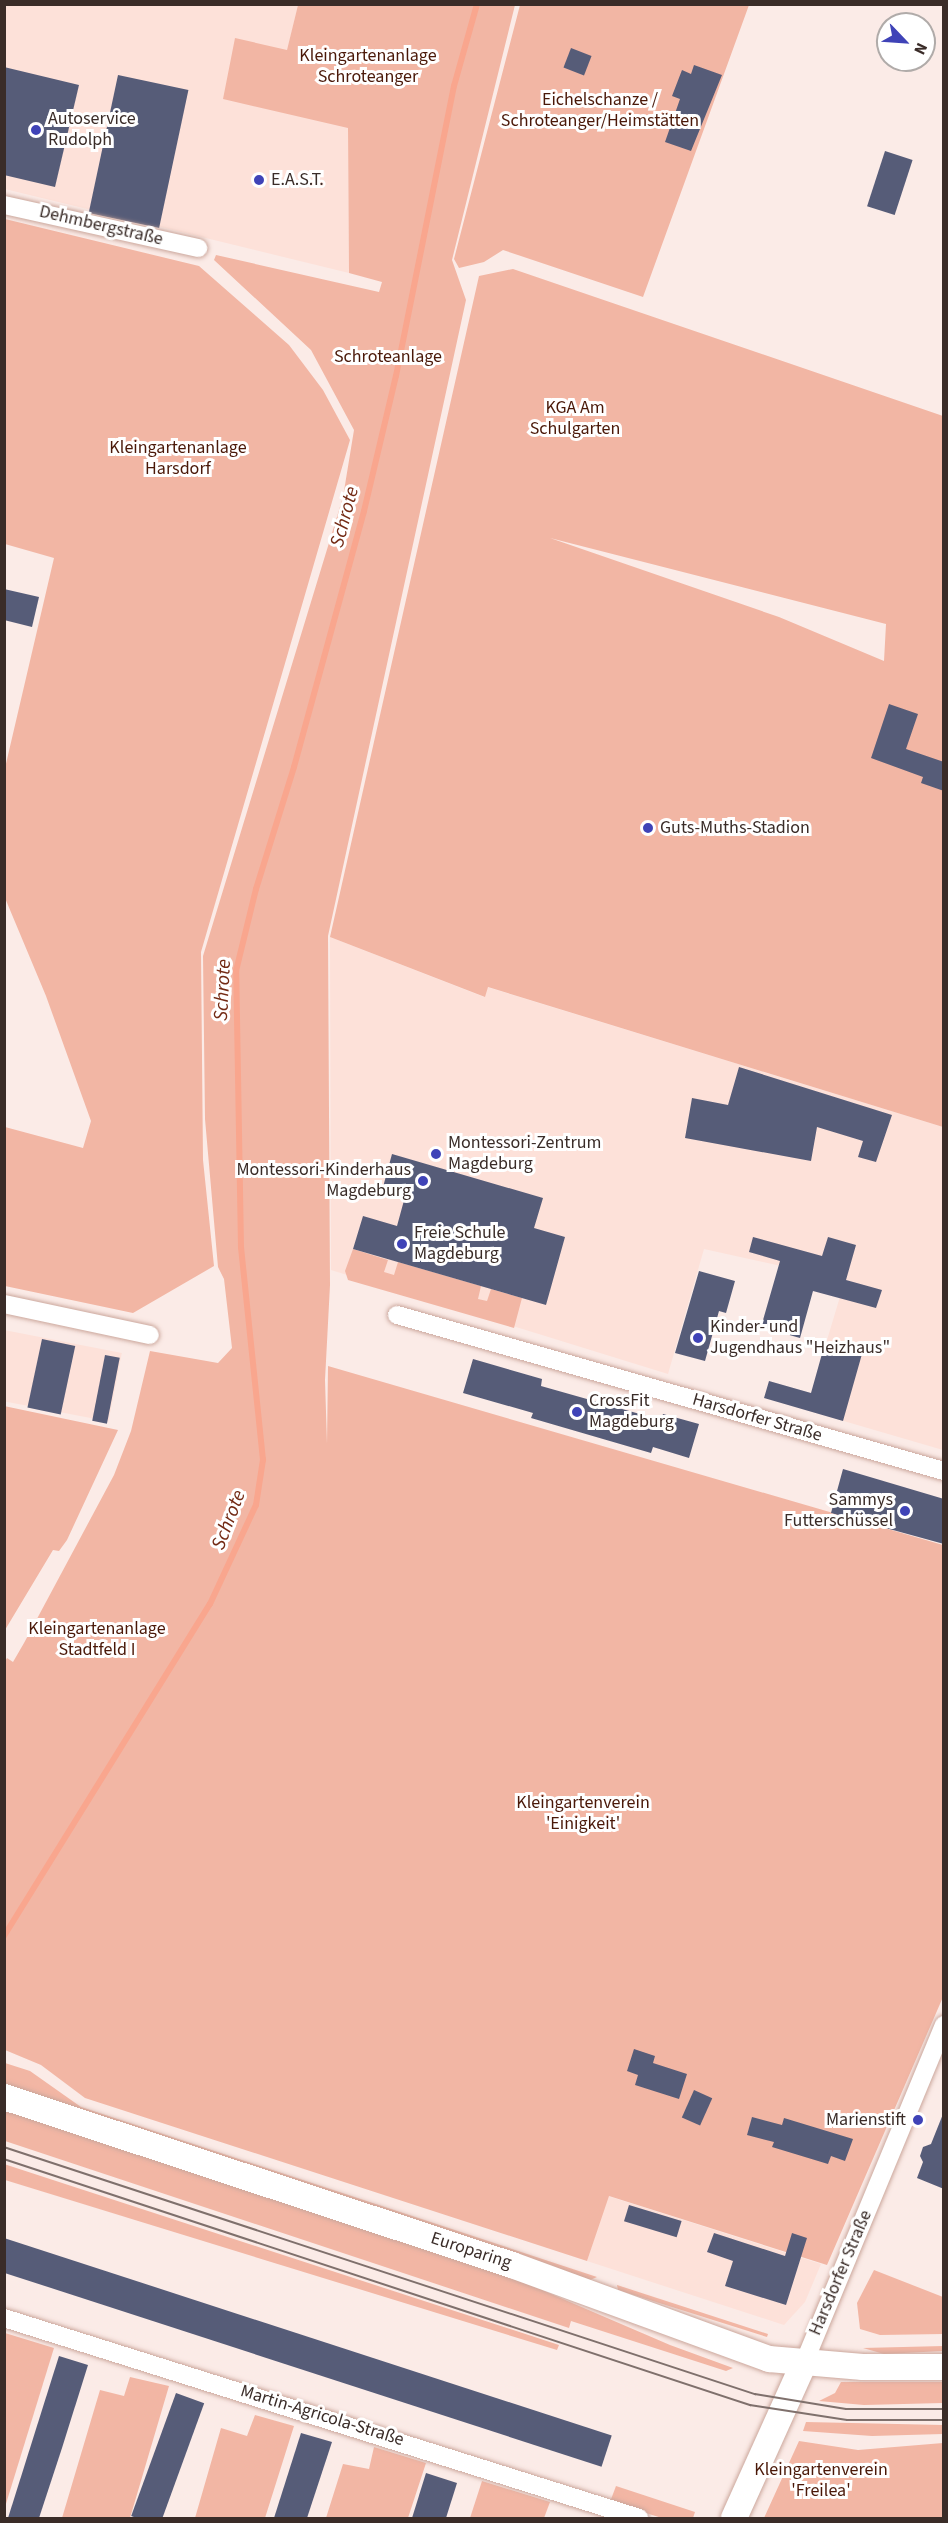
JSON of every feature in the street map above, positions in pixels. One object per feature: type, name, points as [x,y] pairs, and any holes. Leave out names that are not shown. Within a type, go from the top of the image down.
[{"type":"main road","name":"Europaring","points":[[4,2097],[512,2265],[769,2359],[804,2363],[944,2367]]},
{"type":"main road","name":"Harsdorfer Straße","points":[[735,2518],[804,2363]]},
{"type":"street","name":"Dehmbergstraße","points":[[4,204],[198,248]]},
{"type":"street","points":[[4,1304],[150,1335]]},
{"type":"street","name":"Harsdorfer Straße","points":[[397,1315],[944,1471]]},
{"type":"street","name":"Harsdorfer Straße","points":[[804,2363],[944,2025]]},
{"type":"street","name":"Martin-Agricola-Straße","points":[[4,2318],[639,2518]]},
{"type":"shaded area","points":[[5,5],[298,5],[287,51],[348,128],[349,273],[5,189]]},
{"type":"shaded area","points":[[330,937],[484,997],[487,987],[943,1127],[943,1450],[806,1410],[845,1280],[704,1249],[668,1374],[331,1270]]},
{"type":"shaded area","points":[[4,1330],[122,1353],[108,1422],[4,1401]]},
{"type":"shaded area","points":[[608,2196],[821,2264],[805,2302],[784,2325],[587,2261]]},
{"type":"green space","name":"Kleingartenverein 'Einigkeit'","points":[[298,5],[515,5],[452,260],[466,300],[328,936],[330,1285],[325,1380],[327,1444],[328,1366],[943,1545],[943,1997],[827,2265],[609,2196],[587,2261],[85,2098],[41,2065],[5,2050],[4,1663],[7,1658],[13,1662],[114,1475],[131,1431],[150,1351],[218,1363],[232,1348],[224,1279],[218,1267],[205,1119],[203,956],[343,497],[354,430],[311,350],[214,260],[216,255],[379,292],[382,282],[349,273],[348,128],[223,99],[235,38],[287,50]]},
{"type":"green space","name":"Eichelschanze / Schroteanger/Heimstätten","points":[[520,5],[749,5],[643,297],[503,250],[484,262],[459,268],[454,259]]},
{"type":"green space","name":"Kleingartenanlage Harsdorf","points":[[5,219],[199,266],[289,345],[323,390],[350,440],[201,952],[203,1160],[214,1266],[133,1313],[5,1286],[5,1127],[83,1148],[91,1121],[46,996],[5,898],[5,768],[54,558],[5,544]]},
{"type":"green space","name":"Guts-Muths-Stadion","points":[[513,269],[943,416],[943,1127],[488,987],[485,997],[330,937],[479,276]],"holes":[[[550,538],[886,624],[884,661],[779,617]]]},
{"type":"green space","points":[[353,1249],[388,1260],[384,1272],[394,1275],[398,1262],[481,1286],[478,1299],[487,1301],[491,1289],[522,1298],[514,1328],[348,1280],[345,1271]]},
{"type":"green space","name":"Kleingartenanlage Stadtfeld I","points":[[4,1406],[118,1430],[67,1540],[59,1551],[53,1550],[5,1630]]},
{"type":"green space","points":[[5,2063],[30,2071],[81,2107],[597,2277],[590,2280],[5,2086]]},
{"type":"green space","points":[[5,2110],[514,2278],[670,2345],[733,2368],[726,2371],[571,2321],[569,2328],[5,2141]]},
{"type":"green space","points":[[4,2164],[559,2345],[557,2350],[5,2180]]},
{"type":"green space","points":[[874,2270],[943,2297],[943,2334],[880,2335],[860,2329],[857,2303]]},
{"type":"green space","points":[[617,2285],[768,2334],[767,2337],[618,2290]]},
{"type":"green space","points":[[4,2333],[54,2348],[5,2507]]},
{"type":"green space","points":[[943,2346],[943,2351],[884,2354],[863,2348]]},
{"type":"green space","points":[[130,2377],[169,2386],[130,2518],[62,2518],[100,2390],[124,2396]]},
{"type":"green space","points":[[841,2382],[943,2382],[943,2403],[864,2405],[819,2401],[835,2393]]},
{"type":"green space","points":[[255,2415],[294,2426],[265,2518],[195,2518],[221,2428],[247,2436]]},
{"type":"green space","points":[[806,2422],[943,2425],[943,2434],[872,2436],[803,2431]]},
{"type":"green space","name":"Kleingartenverein 'Freilea'","points":[[799,2441],[858,2450],[943,2443],[943,2518],[764,2518]]},
{"type":"green space","points":[[374,2447],[426,2463],[408,2518],[326,2518],[343,2464],[369,2469]]},
{"type":"green space","points":[[482,2481],[550,2502],[544,2518],[470,2518]]},
{"type":"green space","points":[[616,2486],[695,2512],[693,2518],[662,2518],[610,2502]]},
{"type":"building","points":[[571,48],[592,56],[584,75],[563,68]]},
{"type":"building","points":[[694,65],[722,75],[691,151],[665,142],[680,99],[672,96],[682,70],[691,74]]},
{"type":"building","name":"Autoservice Rudolph","points":[[4,67],[79,85],[55,187],[4,175]]},
{"type":"building","points":[[118,75],[188,90],[159,228],[89,213]]},
{"type":"building","points":[[885,151],[913,160],[895,215],[867,206]]},
{"type":"building","points":[[4,589],[39,597],[32,627],[4,620]]},
{"type":"building","points":[[889,704],[918,714],[906,749],[944,762],[944,791],[921,783],[923,777],[871,758]]},
{"type":"building","points":[[739,1067],[892,1115],[876,1162],[858,1157],[863,1141],[817,1127],[811,1161],[685,1138],[692,1098],[728,1105]]},
{"type":"building","points":[[392,1154],[543,1198],[534,1228],[565,1237],[546,1305],[353,1249],[363,1216],[397,1226],[406,1193],[383,1187]]},
{"type":"building","points":[[753,1237],[822,1256],[828,1237],[856,1245],[846,1280],[882,1290],[876,1308],[813,1291],[800,1338],[761,1327],[780,1261],[749,1252]]},
{"type":"building","points":[[699,1271],[735,1281],[726,1313],[719,1311],[705,1361],[675,1353]]},
{"type":"building","points":[[42,1339],[75,1346],[61,1415],[27,1407]]},
{"type":"building","points":[[825,1343],[862,1354],[843,1421],[764,1398],[769,1381],[811,1393]]},
{"type":"building","points":[[105,1355],[120,1358],[107,1424],[92,1421]]},
{"type":"building","points":[[473,1359],[542,1379],[541,1386],[661,1420],[663,1414],[699,1424],[689,1458],[653,1447],[651,1453],[531,1418],[533,1413],[463,1393]]},
{"type":"building","name":"Sammys Futterschüssel","points":[[843,1469],[944,1499],[944,1544],[831,1513]]},
{"type":"building","points":[[634,2049],[655,2056],[653,2063],[687,2074],[679,2099],[635,2085],[638,2075],[627,2071]]},
{"type":"building","points":[[694,2090],[712,2098],[700,2126],[682,2117]]},
{"type":"building","points":[[943,2114],[944,2189],[917,2178],[923,2162],[920,2156],[923,2147],[931,2144]]},
{"type":"building","points":[[752,2117],[782,2125],[784,2118],[853,2139],[845,2161],[831,2156],[828,2164],[772,2147],[774,2142],[747,2135]]},
{"type":"building","points":[[629,2205],[682,2221],[677,2237],[624,2221]]},
{"type":"building","points":[[714,2233],[785,2256],[792,2233],[807,2238],[786,2305],[725,2286],[733,2261],[707,2252]]},
{"type":"building","points":[[4,2238],[612,2435],[602,2467],[4,2273]]},
{"type":"building","points":[[59,2356],[88,2365],[62,2448],[39,2518],[8,2518]]},
{"type":"building","points":[[176,2393],[204,2403],[162,2518],[131,2516]]},
{"type":"building","points":[[301,2433],[332,2442],[307,2518],[274,2518]]},
{"type":"building","points":[[426,2473],[457,2483],[446,2518],[412,2518]]},
{"type":"waterway","name":"Schrote","points":[[4,1936],[210,1604],[256,1505],[263,1460],[241,1247],[236,971],[256,889],[294,767],[364,511],[396,376],[454,86],[477,4]]},
{"type":"tram line","points":[[4,2147],[755,2394],[846,2409],[944,2409]]},
{"type":"tram line","points":[[4,2159],[750,2405],[847,2420],[944,2420]]},
{"type":"place","name":"Autoservice Rudolph","points":[[36,130]]},
{"type":"place","name":"E.A.S.T.","points":[[259,180]]},
{"type":"place","name":"Guts-Muths-Stadion","points":[[648,828]]},
{"type":"place","name":"Montessori-Zentrum Magdeburg","points":[[436,1154]]},
{"type":"place","name":"Montessori-Kinderhaus Magdeburg","points":[[423,1181]]},
{"type":"place","name":"Freie Schule Magdeburg","points":[[402,1244]]},
{"type":"place","name":"Kinder- und Jugendhaus \"Heizhaus\"","points":[[698,1338]]},
{"type":"place","name":"CrossFit Magdeburg","points":[[577,1412]]},
{"type":"place","name":"Sammys Futterschüssel","points":[[905,1511]]},
{"type":"place","name":"Marienstift","points":[[918,2120]]},
{"type":"park label","name":"Kleingartenanlage Schroteanger","points":[[368,67]]},
{"type":"park label","name":"Schroteanlage","points":[[388,357]]},
{"type":"park label","name":"KGA Am Schulgarten","points":[[575,419]]}]
